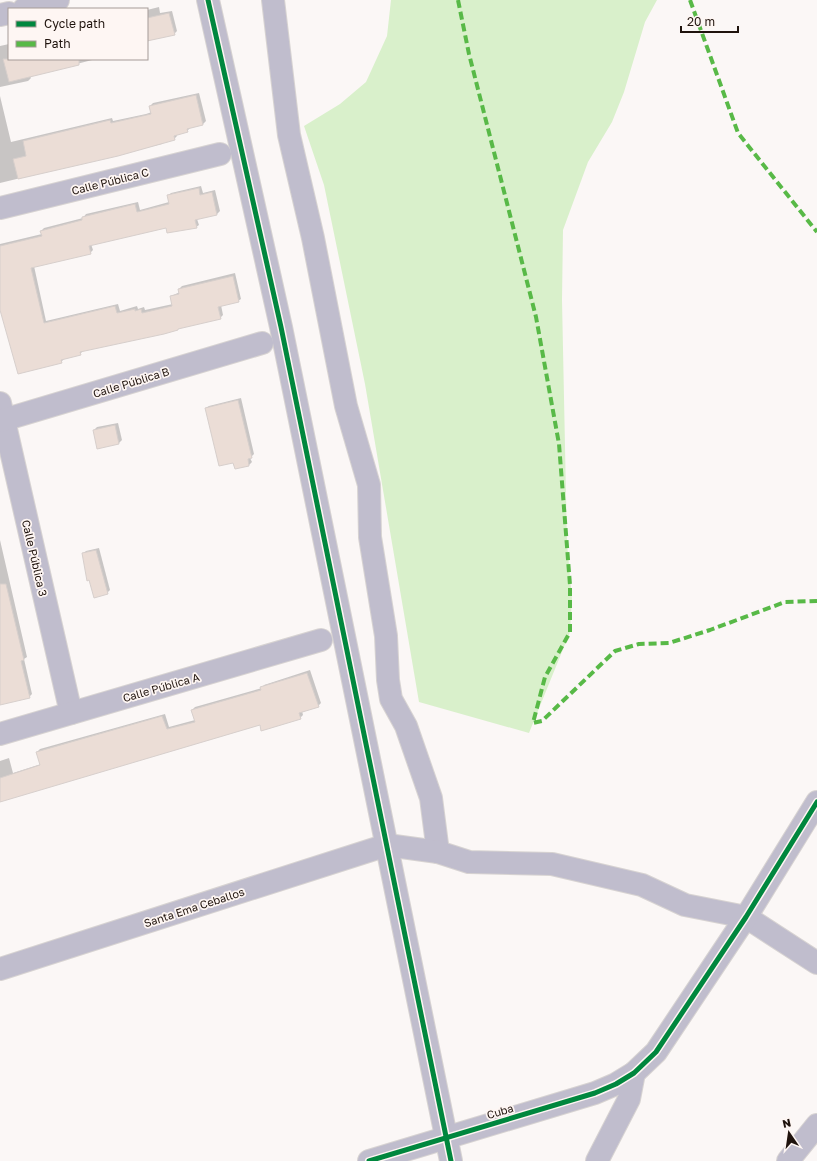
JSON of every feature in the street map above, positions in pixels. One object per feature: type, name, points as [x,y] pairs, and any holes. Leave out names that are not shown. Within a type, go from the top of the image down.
[{"type":"street","points":[[28,8],[58,0]]},
{"type":"street","points":[[208,0],[281,327],[451,1161]]},
{"type":"street","points":[[273,0],[289,135],[313,238],[346,406],[369,484],[370,537],[386,636],[388,680],[391,699],[406,726],[431,798],[438,852]]},
{"type":"street","name":"Calle Pública C","points":[[0,208],[220,154]]},
{"type":"street","name":"Calle Pública B","points":[[1,415],[262,343]]},
{"type":"street","name":"Calle Pública 3","points":[[1,415],[71,713]]},
{"type":"street","name":"Calle Pública A","points":[[0,734],[321,640]]},
{"type":"street","name":"Cuba","points":[[370,1161],[595,1092],[616,1084],[634,1073],[656,1052],[746,918],[817,802]]},
{"type":"street","points":[[387,845],[438,852],[469,862],[552,864],[642,885],[685,905],[746,918],[817,963]]},
{"type":"street","name":"Santa Ema Ceballos","points":[[0,969],[387,845]]},
{"type":"street","points":[[597,1161],[629,1099],[634,1073]]},
{"type":"street","points":[[788,1161],[817,1125]]},
{"type":"green space","points":[[391,0],[657,0],[645,22],[624,92],[612,122],[588,162],[563,230],[562,300],[567,543],[572,599],[570,632],[529,733],[419,702],[365,384],[324,185],[304,126],[340,104],[366,82],[387,36]]},
{"type":"building","points":[[169,13],[175,35],[148,41],[148,18]]},
{"type":"building","points":[[3,59],[79,60],[79,65],[9,82]]},
{"type":"building","points":[[196,95],[203,125],[187,129],[188,132],[174,136],[175,140],[118,156],[18,179],[13,159],[26,156],[23,141],[110,120],[111,123],[151,114],[149,106]]},
{"type":"building","points":[[199,188],[200,195],[212,192],[217,215],[195,220],[197,228],[167,233],[166,228],[89,246],[91,254],[31,268],[44,323],[115,306],[117,313],[141,309],[142,313],[172,306],[170,296],[179,294],[178,289],[233,276],[239,302],[218,307],[221,319],[178,329],[164,334],[80,352],[81,355],[61,360],[62,363],[18,374],[0,310],[0,246],[42,236],[40,231],[82,220],[82,217],[135,204],[137,212],[169,204],[167,195]]},
{"type":"building","points":[[238,400],[252,458],[248,459],[249,466],[235,469],[233,463],[219,466],[205,408]]},
{"type":"building","points":[[115,425],[119,444],[97,449],[93,430]]},
{"type":"building","points":[[96,550],[108,594],[94,598],[89,580],[87,581],[82,553]]},
{"type":"building","points":[[0,584],[6,584],[24,660],[21,661],[30,698],[0,705]]},
{"type":"building","points":[[307,673],[319,707],[299,713],[301,719],[261,731],[260,725],[0,802],[0,778],[40,765],[36,752],[162,716],[167,729],[195,722],[191,710],[261,690],[260,687]]},
{"type":"marked path","points":[[458,0],[469,54],[536,317],[559,444],[570,585],[570,632],[545,677],[533,723],[542,721],[615,651],[639,644],[669,643],[710,630],[785,602],[817,601]]},
{"type":"marked path","points":[[690,0],[738,133],[817,232]]},
{"type":"cycle path","points":[[208,0],[281,327],[451,1161]]},
{"type":"cycle path","points":[[369,1161],[595,1093],[616,1084],[634,1073],[656,1052],[746,917],[817,802]]}]
